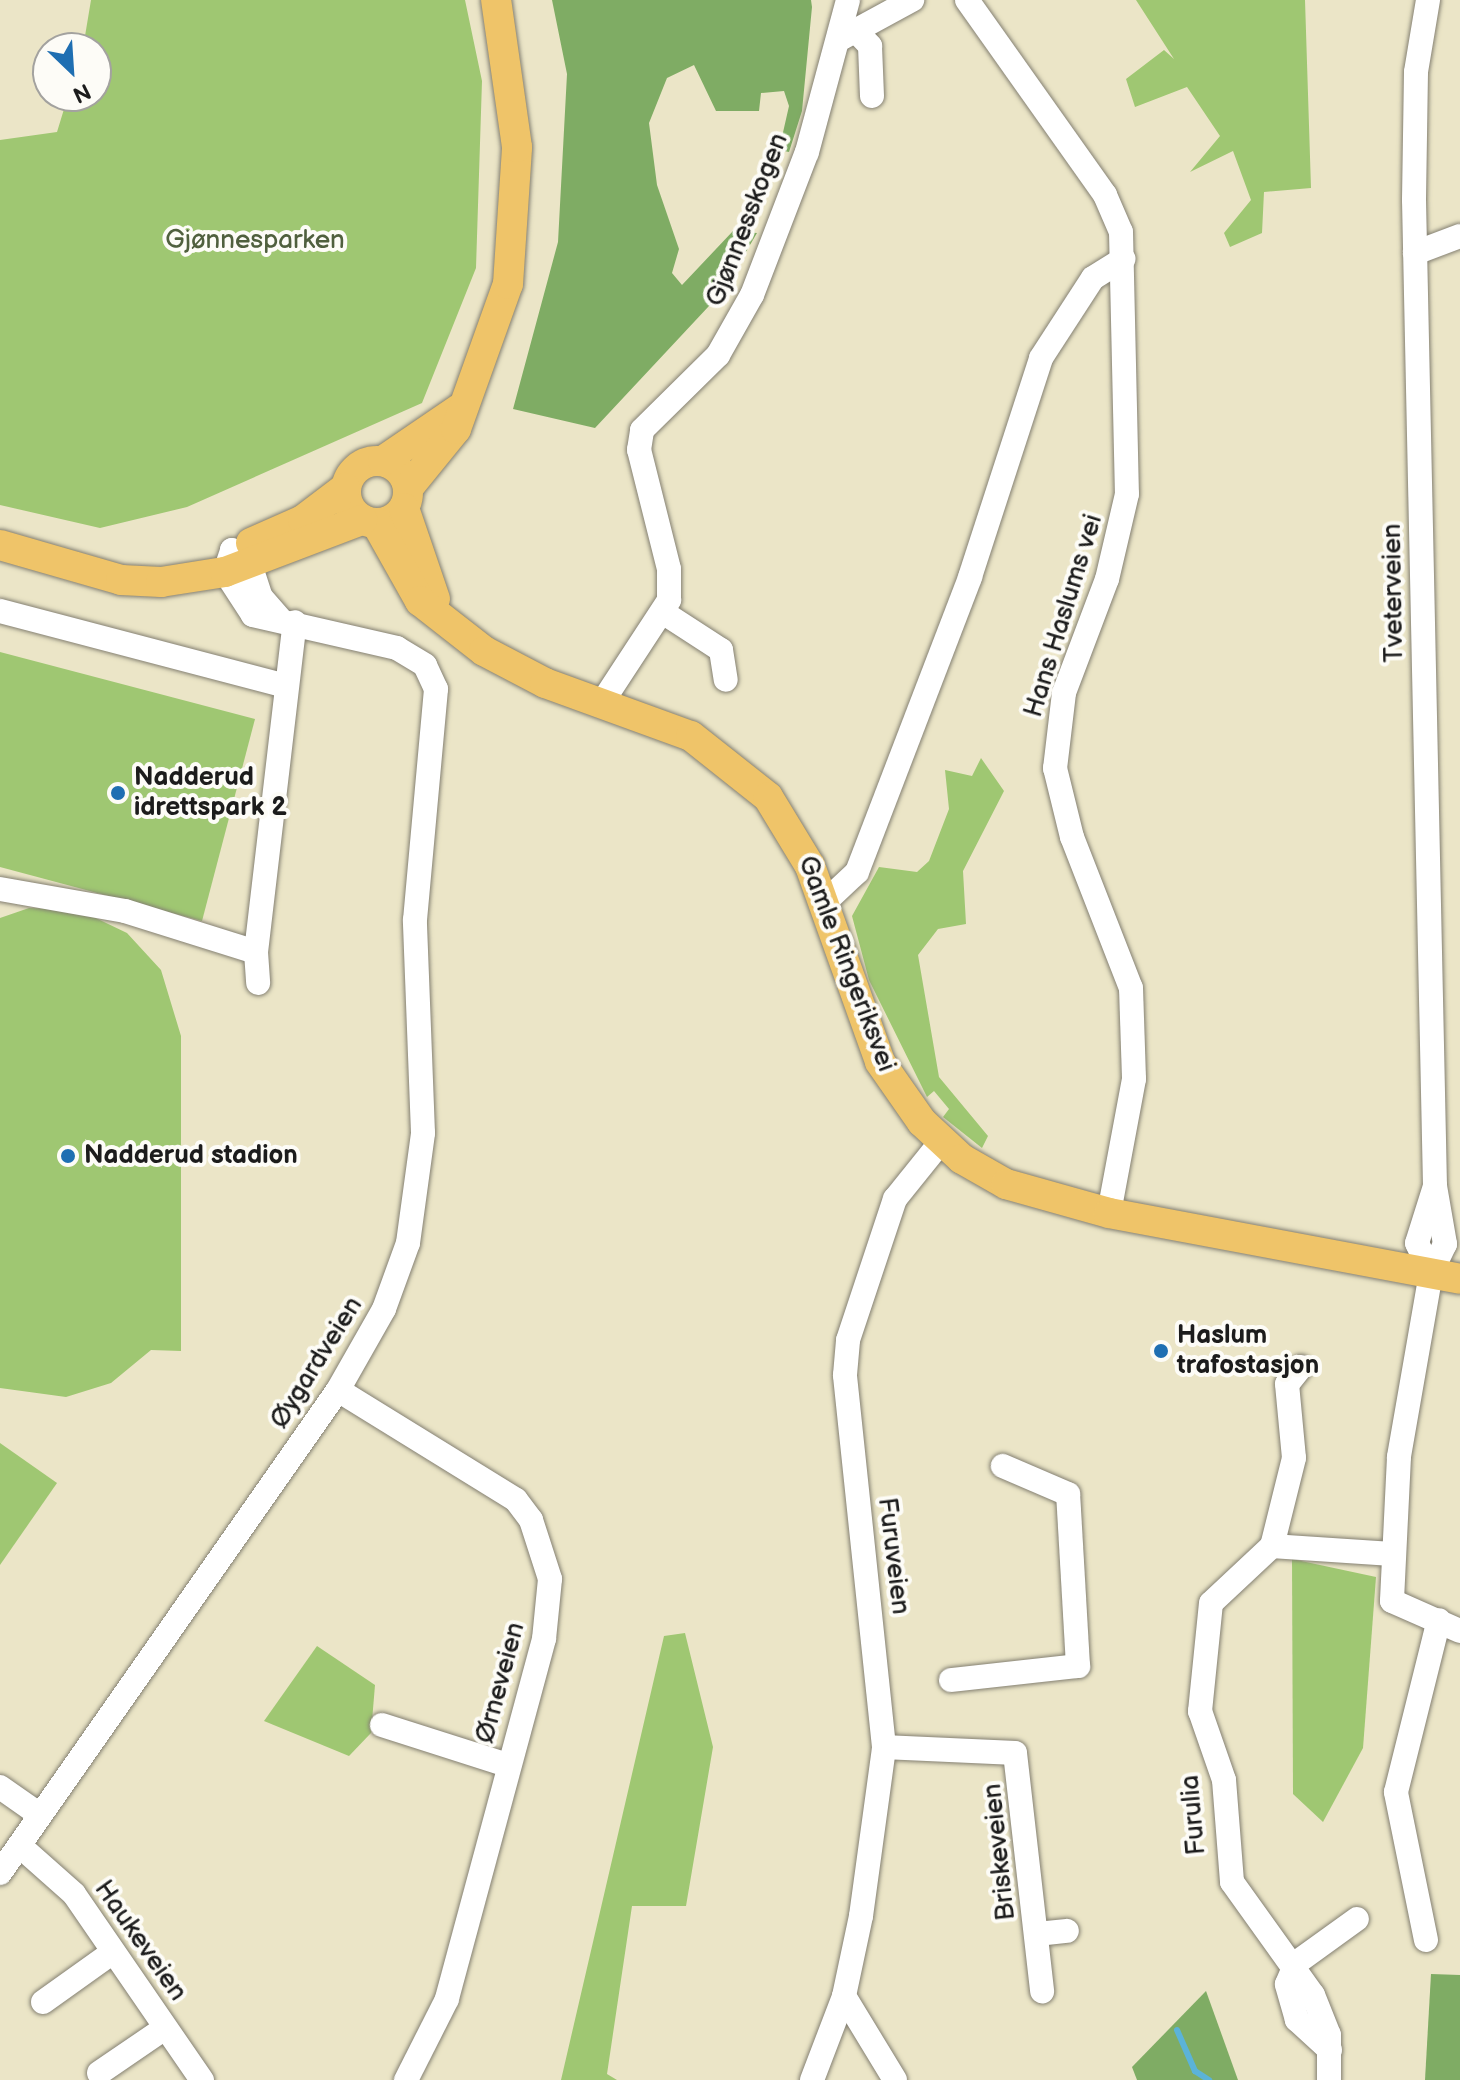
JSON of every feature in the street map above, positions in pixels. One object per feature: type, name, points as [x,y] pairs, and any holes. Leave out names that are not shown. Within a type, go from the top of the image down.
[{"type":"main road","points":[[0,545],[90,567],[236,562],[369,522],[406,498],[449,440],[497,327],[516,227],[516,119],[496,0]]},
{"type":"main road","points":[[236,562],[345,488],[354,470],[383,461],[464,406]]},
{"type":"main road","points":[[383,461],[400,471],[406,498]]},
{"type":"main road","points":[[345,488],[369,522]]},
{"type":"main road","name":"Gamle Ringeriksvei","points":[[406,498],[420,570],[447,622]]},
{"type":"main road","name":"Gamle Ringeriksvei","points":[[369,522],[403,578],[447,622],[524,673],[691,736],[751,779],[793,833],[824,903],[880,1062],[940,1143],[1006,1184],[1109,1213],[1445,1276]]},
{"type":"street","name":"Gjønnesskogen","points":[[603,701],[664,613],[669,569],[639,450],[642,430],[737,328],[777,236],[850,36],[848,0]]},
{"type":"street","points":[[850,36],[912,0]]},
{"type":"street","name":"Hans Haslums vei","points":[[967,0],[1105,195],[1123,259],[1127,494],[1107,579],[1064,693],[1055,768],[1072,837],[1131,988],[1134,1079],[1109,1213]]},
{"type":"street","name":"Tveterveien","points":[[1428,0],[1416,72],[1415,253],[1435,1186],[1445,1244],[1445,1276]]},
{"type":"street","points":[[850,36],[870,46],[872,96]]},
{"type":"street","points":[[1415,253],[1460,236]]},
{"type":"street","points":[[824,903],[857,872],[970,577],[1041,358],[1093,278],[1123,259]]},
{"type":"street","name":"Øygardveien","points":[[0,1873],[338,1390],[384,1309],[415,1211],[423,1133],[415,920],[436,689],[412,655],[287,620],[253,615],[236,562]]},
{"type":"street","points":[[0,611],[286,686]]},
{"type":"street","points":[[664,613],[721,650],[726,680]]},
{"type":"street","points":[[258,983],[256,952],[286,686],[287,620]]},
{"type":"street","points":[[0,889],[125,911],[256,952]]},
{"type":"street","name":"Furuveien","points":[[812,2080],[844,1996],[884,1747],[845,1375],[859,1294],[895,1199],[940,1143]]},
{"type":"street","points":[[1426,1940],[1396,1792],[1449,1625],[1392,1601],[1392,1554],[1399,1457],[1445,1276]]},
{"type":"street","points":[[1301,1367],[1287,1384],[1294,1458],[1272,1546],[1392,1554]]},
{"type":"street","name":"Ørneveien","points":[[338,1390],[488,1479],[531,1520],[545,1555],[550,1607],[447,1999],[406,2080]]},
{"type":"street","points":[[951,1680],[1078,1666],[1068,1494],[1003,1466]]},
{"type":"street","name":"Furulia","points":[[1272,1546],[1211,1603],[1200,1711],[1224,1780],[1232,1882],[1296,1963],[1330,2050],[1329,2080]]},
{"type":"street","points":[[382,1725],[507,1765]]},
{"type":"street","name":"Briskeveien","points":[[884,1747],[1015,1753],[1042,1991]]},
{"type":"street","points":[[0,1787],[40,1815]]},
{"type":"street","name":"Haukeveien","points":[[20,1846],[59,1876],[202,2080]]},
{"type":"street","points":[[1296,1963],[1357,1919]]},
{"type":"street","name":"Briskeveien","points":[[1037,1934],[1067,1931]]},
{"type":"street","points":[[43,2002],[113,1952]]},
{"type":"street","points":[[844,1996],[895,2080]]},
{"type":"street","points":[[99,2073],[165,2028]]},
{"type":"green space","name":"Gjønnesparken","points":[[91,0],[465,0],[482,81],[476,268],[422,403],[187,507],[100,528],[0,505],[0,140],[57,132],[63,112],[112,112],[112,32],[86,32]]},
{"type":"green space","points":[[552,0],[811,0],[812,7],[802,111],[789,152],[779,150],[789,106],[784,91],[761,93],[759,111],[716,111],[694,65],[667,78],[649,123],[657,185],[679,249],[672,273],[682,285],[733,231],[757,233],[723,291],[595,428],[513,409],[558,242],[567,74]]},
{"type":"green space","points":[[1136,0],[1305,0],[1311,188],[1264,192],[1262,233],[1230,247],[1224,233],[1251,200],[1233,151],[1190,172],[1220,136],[1187,87],[1135,107],[1126,79],[1164,50],[1174,59]]},
{"type":"green space","name":"Nadderud idrettspark 2","points":[[0,652],[255,719],[202,921],[0,867]]},
{"type":"green space","points":[[981,758],[1004,791],[963,871],[966,924],[938,929],[918,955],[939,1077],[988,1136],[982,1148],[943,1117],[949,1109],[934,1091],[927,1097],[869,980],[852,916],[879,867],[917,872],[929,861],[949,809],[945,770],[972,776]]},
{"type":"green space","points":[[29,908],[79,910],[127,933],[161,970],[181,1036],[181,1351],[151,1350],[111,1383],[66,1397],[0,1388],[0,918]]},
{"type":"green space","points":[[0,1443],[57,1483],[0,1565]]},
{"type":"green space","points":[[1292,1559],[1376,1577],[1363,1748],[1323,1822],[1293,1794]]},
{"type":"green space","points":[[685,1633],[713,1747],[686,1906],[632,1906],[607,2074],[617,2080],[561,2080],[664,1636]]},
{"type":"green space","points":[[317,1646],[375,1685],[371,1733],[349,1756],[264,1721]]},
{"type":"green space","points":[[1431,1974],[1460,1975],[1460,2080],[1425,2080]]},
{"type":"green space","points":[[1206,1991],[1238,2080],[1137,2080],[1132,2067]]},
{"type":"waterway","points":[[1177,2030],[1195,2071],[1209,2080]]},
{"type":"place","name":"Nadderud idrettspark 2","points":[[118,793]]},
{"type":"place","name":"Nadderud stadion","points":[[68,1156]]},
{"type":"place","name":"Haslum trafostasjon","points":[[1161,1351]]}]
